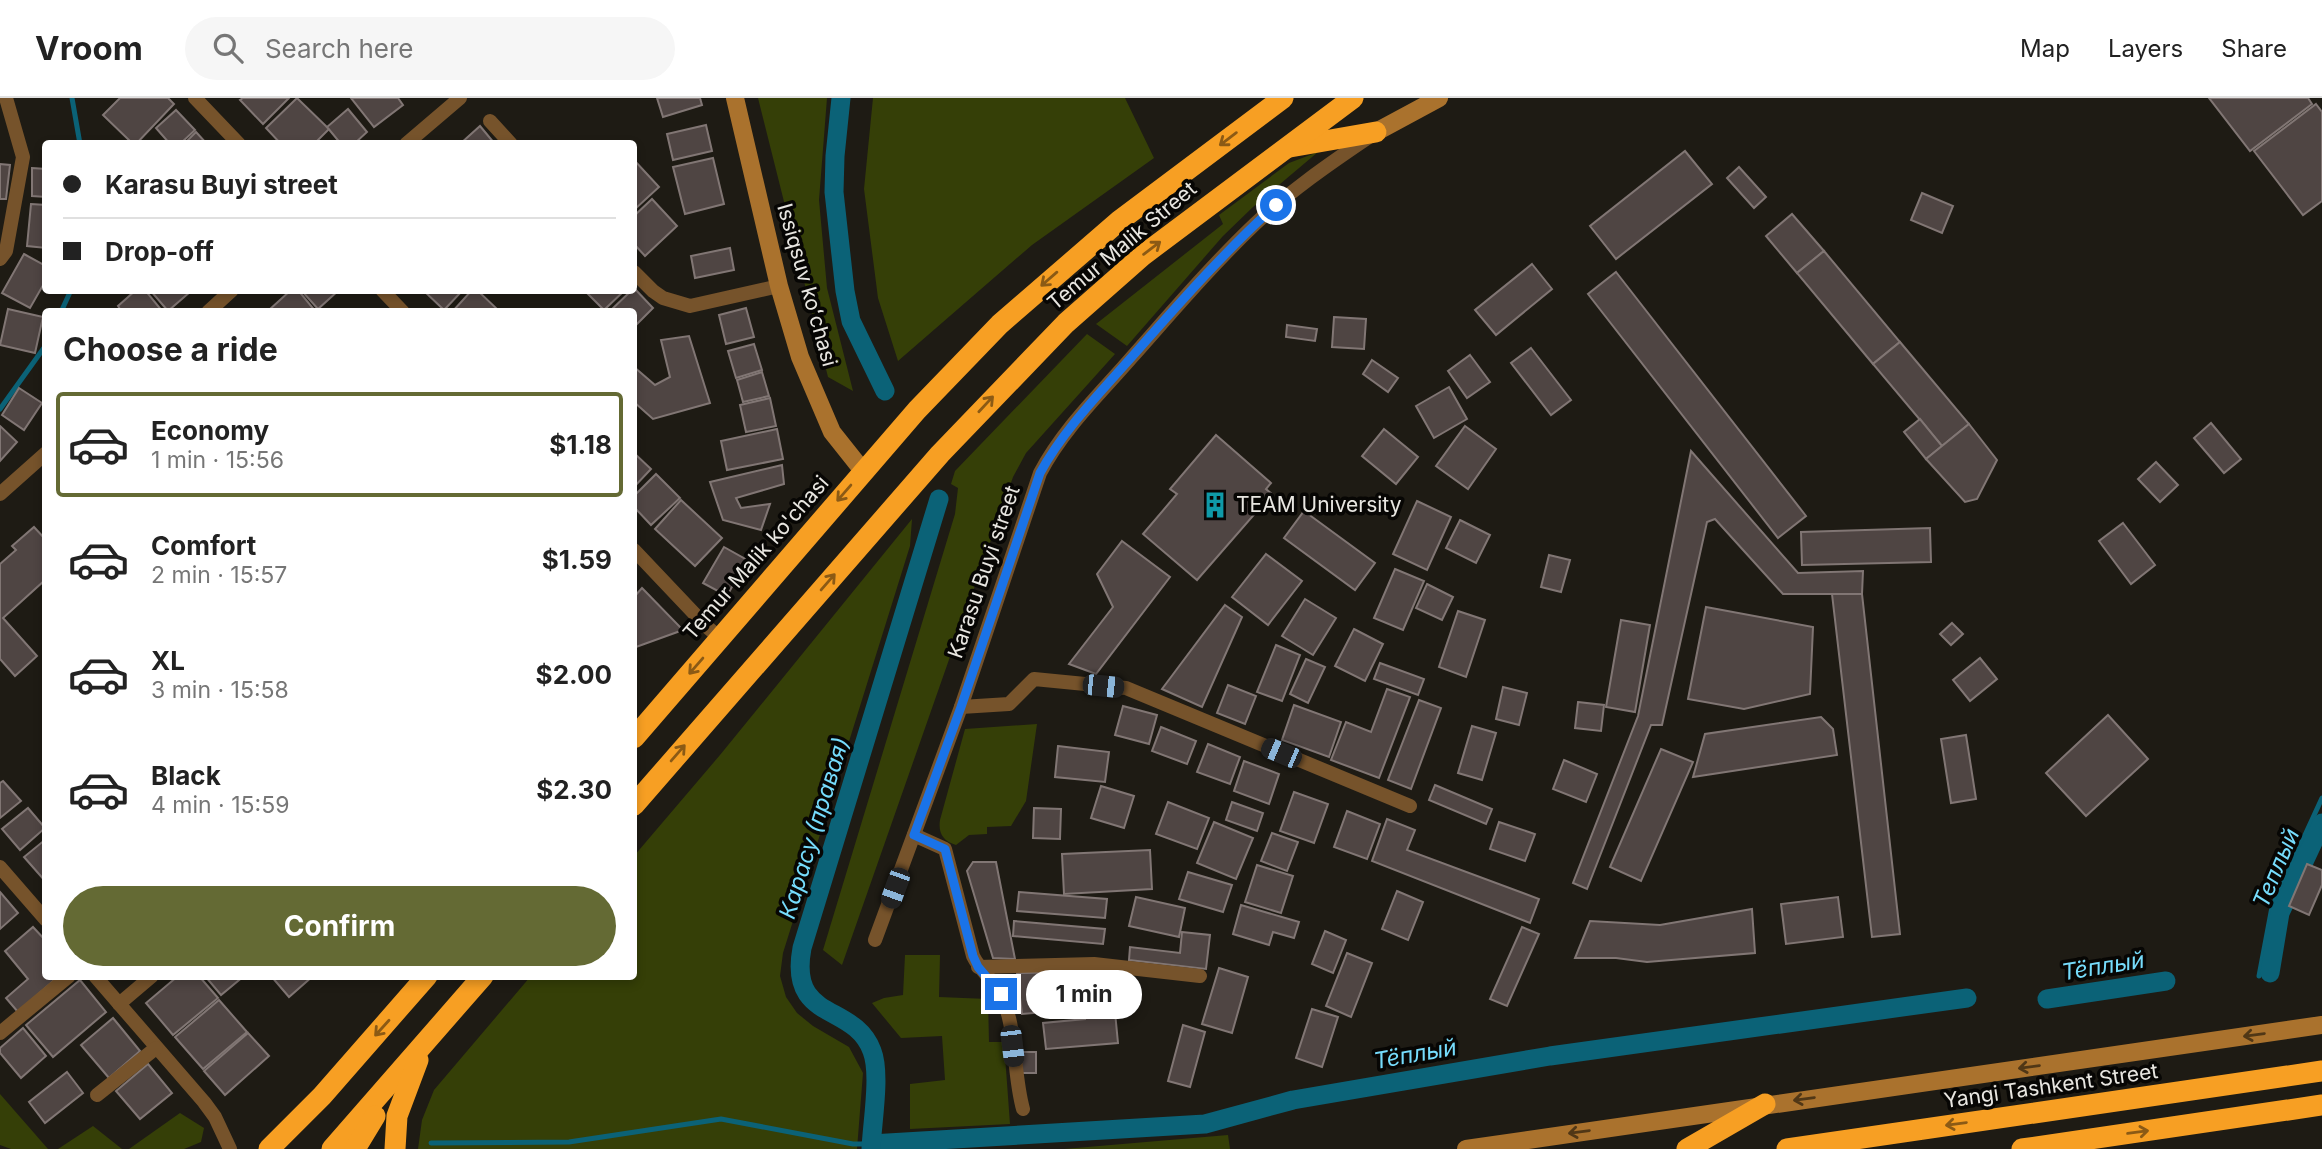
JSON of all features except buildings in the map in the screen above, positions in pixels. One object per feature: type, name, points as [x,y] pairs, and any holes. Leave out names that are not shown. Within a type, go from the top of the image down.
[{"type":"highway","name":"Temur Malik Street","points":[[917,410],[1000,324],[1078,254],[1283,98]]},
{"type":"highway","name":"Temur Malik Street","points":[[637,802],[916,480],[1023,365],[1142,256],[1353,98]]},
{"type":"highway","points":[[1285,148],[1376,132]]},
{"type":"highway","name":"Temur Malik ko'chasi","points":[[637,735],[917,410]]},
{"type":"highway","points":[[269,1149],[322,1096],[424,980]]},
{"type":"highway","points":[[332,1149],[480,980]]},
{"type":"highway","points":[[355,1149],[424,1045]]},
{"type":"highway","points":[[395,1149],[397,1116],[424,1045]]},
{"type":"highway","name":"Yangi Tashkent Street","points":[[1787,1149],[2322,1070]]},
{"type":"highway","points":[[251,1149],[279,1131],[322,1096]]},
{"type":"highway","points":[[1687,1149],[1765,1104]]},
{"type":"highway","points":[[2022,1149],[2322,1105]]},
{"type":"main road","name":"Issiqsuv koʻchasi","points":[[735,98],[779,286],[800,357],[832,432],[863,471]]},
{"type":"main road","points":[[1376,132],[1439,98]]},
{"type":"main road","points":[[1466,1149],[2322,1025]]},
{"type":"street","points":[[0,259],[6,251],[23,157],[6,98]]},
{"type":"street","points":[[195,98],[235,140]]},
{"type":"street","points":[[411,140],[460,98]]},
{"type":"street","points":[[490,121],[508,140]]},
{"type":"street","name":"Karasu Buyi street","points":[[875,940],[961,707],[1040,473],[1053,449],[1190,291],[1256,224],[1297,188],[1376,132]]},
{"type":"street","points":[[637,274],[663,298],[690,306],[779,286]]},
{"type":"street","points":[[213,308],[228,294]]},
{"type":"street","points":[[386,294],[399,308]]},
{"type":"street","points":[[0,494],[42,457]]},
{"type":"street","points":[[637,553],[720,638]]},
{"type":"street","points":[[961,707],[1009,704],[1034,678],[1126,688],[1410,806]]},
{"type":"street","points":[[914,835],[945,849],[973,956],[978,967],[1001,994],[1010,1025],[1017,1087],[1023,1110]]},
{"type":"street","points":[[2,873],[42,916]]},
{"type":"street","points":[[978,967],[1094,964],[1200,976]]},
{"type":"street","points":[[0,1033],[64,980]]},
{"type":"street","points":[[98,980],[215,1117],[230,1149]]},
{"type":"street","points":[[119,1004],[147,980]]},
{"type":"street","points":[[97,1095],[156,1048]]},
{"type":"green space","points":[[758,98],[827,98],[819,200],[827,288],[853,391],[828,377]]},
{"type":"green space","points":[[873,98],[1125,98],[1154,158],[1032,245],[898,361],[878,298],[864,189]]},
{"type":"green space","points":[[1318,152],[1223,236],[1127,346],[1096,324],[1223,224],[1219,215],[1289,163]]},
{"type":"green space","points":[[1087,334],[1115,354],[1026,453],[1013,477],[842,965],[823,950],[955,514],[958,488],[951,484],[955,471]]},
{"type":"green space","points":[[912,519],[910,546],[783,953],[780,976],[786,997],[797,1013],[813,1026],[849,1047],[863,1073],[857,1149],[418,1149],[422,1120],[434,1090],[527,980],[637,980],[637,852]]},
{"type":"green space","points":[[1037,724],[1026,801],[1011,826],[987,827],[987,834],[969,835],[956,845],[945,839],[941,833],[940,820],[965,729]]},
{"type":"green space","points":[[905,955],[940,955],[939,997],[988,999],[989,1042],[1004,1042],[1010,1124],[910,1129],[910,1084],[945,1080],[942,1036],[901,1038],[872,1003],[903,995]]},
{"type":"green space","points":[[0,1094],[48,1149],[11,1149],[0,1145]]},
{"type":"green space","points":[[180,1113],[204,1128],[201,1142],[184,1149],[129,1149]]},
{"type":"green space","points":[[93,1126],[122,1149],[58,1149]]},
{"type":"green space","points":[[1228,1135],[1230,1149],[1064,1149]]},
{"type":"waterway","points":[[72,98],[79,140]]},
{"type":"waterway","points":[[841,98],[834,192],[845,291],[851,321],[885,391]]},
{"type":"waterway","points":[[63,308],[69,294]]},
{"type":"waterway","points":[[0,409],[42,351]]},
{"type":"waterway","name":"Карасу (правая)","points":[[871,1149],[876,1085],[872,1051],[852,1025],[813,1001],[804,989],[800,972],[802,948],[939,499]]},
{"type":"waterway","points":[[2259,976],[2272,907],[2322,798]]},
{"type":"waterway","name":"Теплый","points":[[2270,973],[2280,913],[2322,823]]},
{"type":"waterway","name":"Тёплый","points":[[2047,999],[2166,981]]},
{"type":"waterway","name":"Тёплый","points":[[871,1144],[1205,1124],[1293,1100],[1550,1056],[1967,998]]},
{"type":"waterway","points":[[431,1143],[569,1142],[721,1119],[853,1144],[871,1144]]},
{"type":"place","name":"TEAM University","points":[[1215,505]]},
{"type":"route","points":[[1001,994],[978,967],[973,956],[945,849],[914,835],[961,707],[1011,556],[1040,473],[1053,449],[1190,291],[1276,205]]}]
